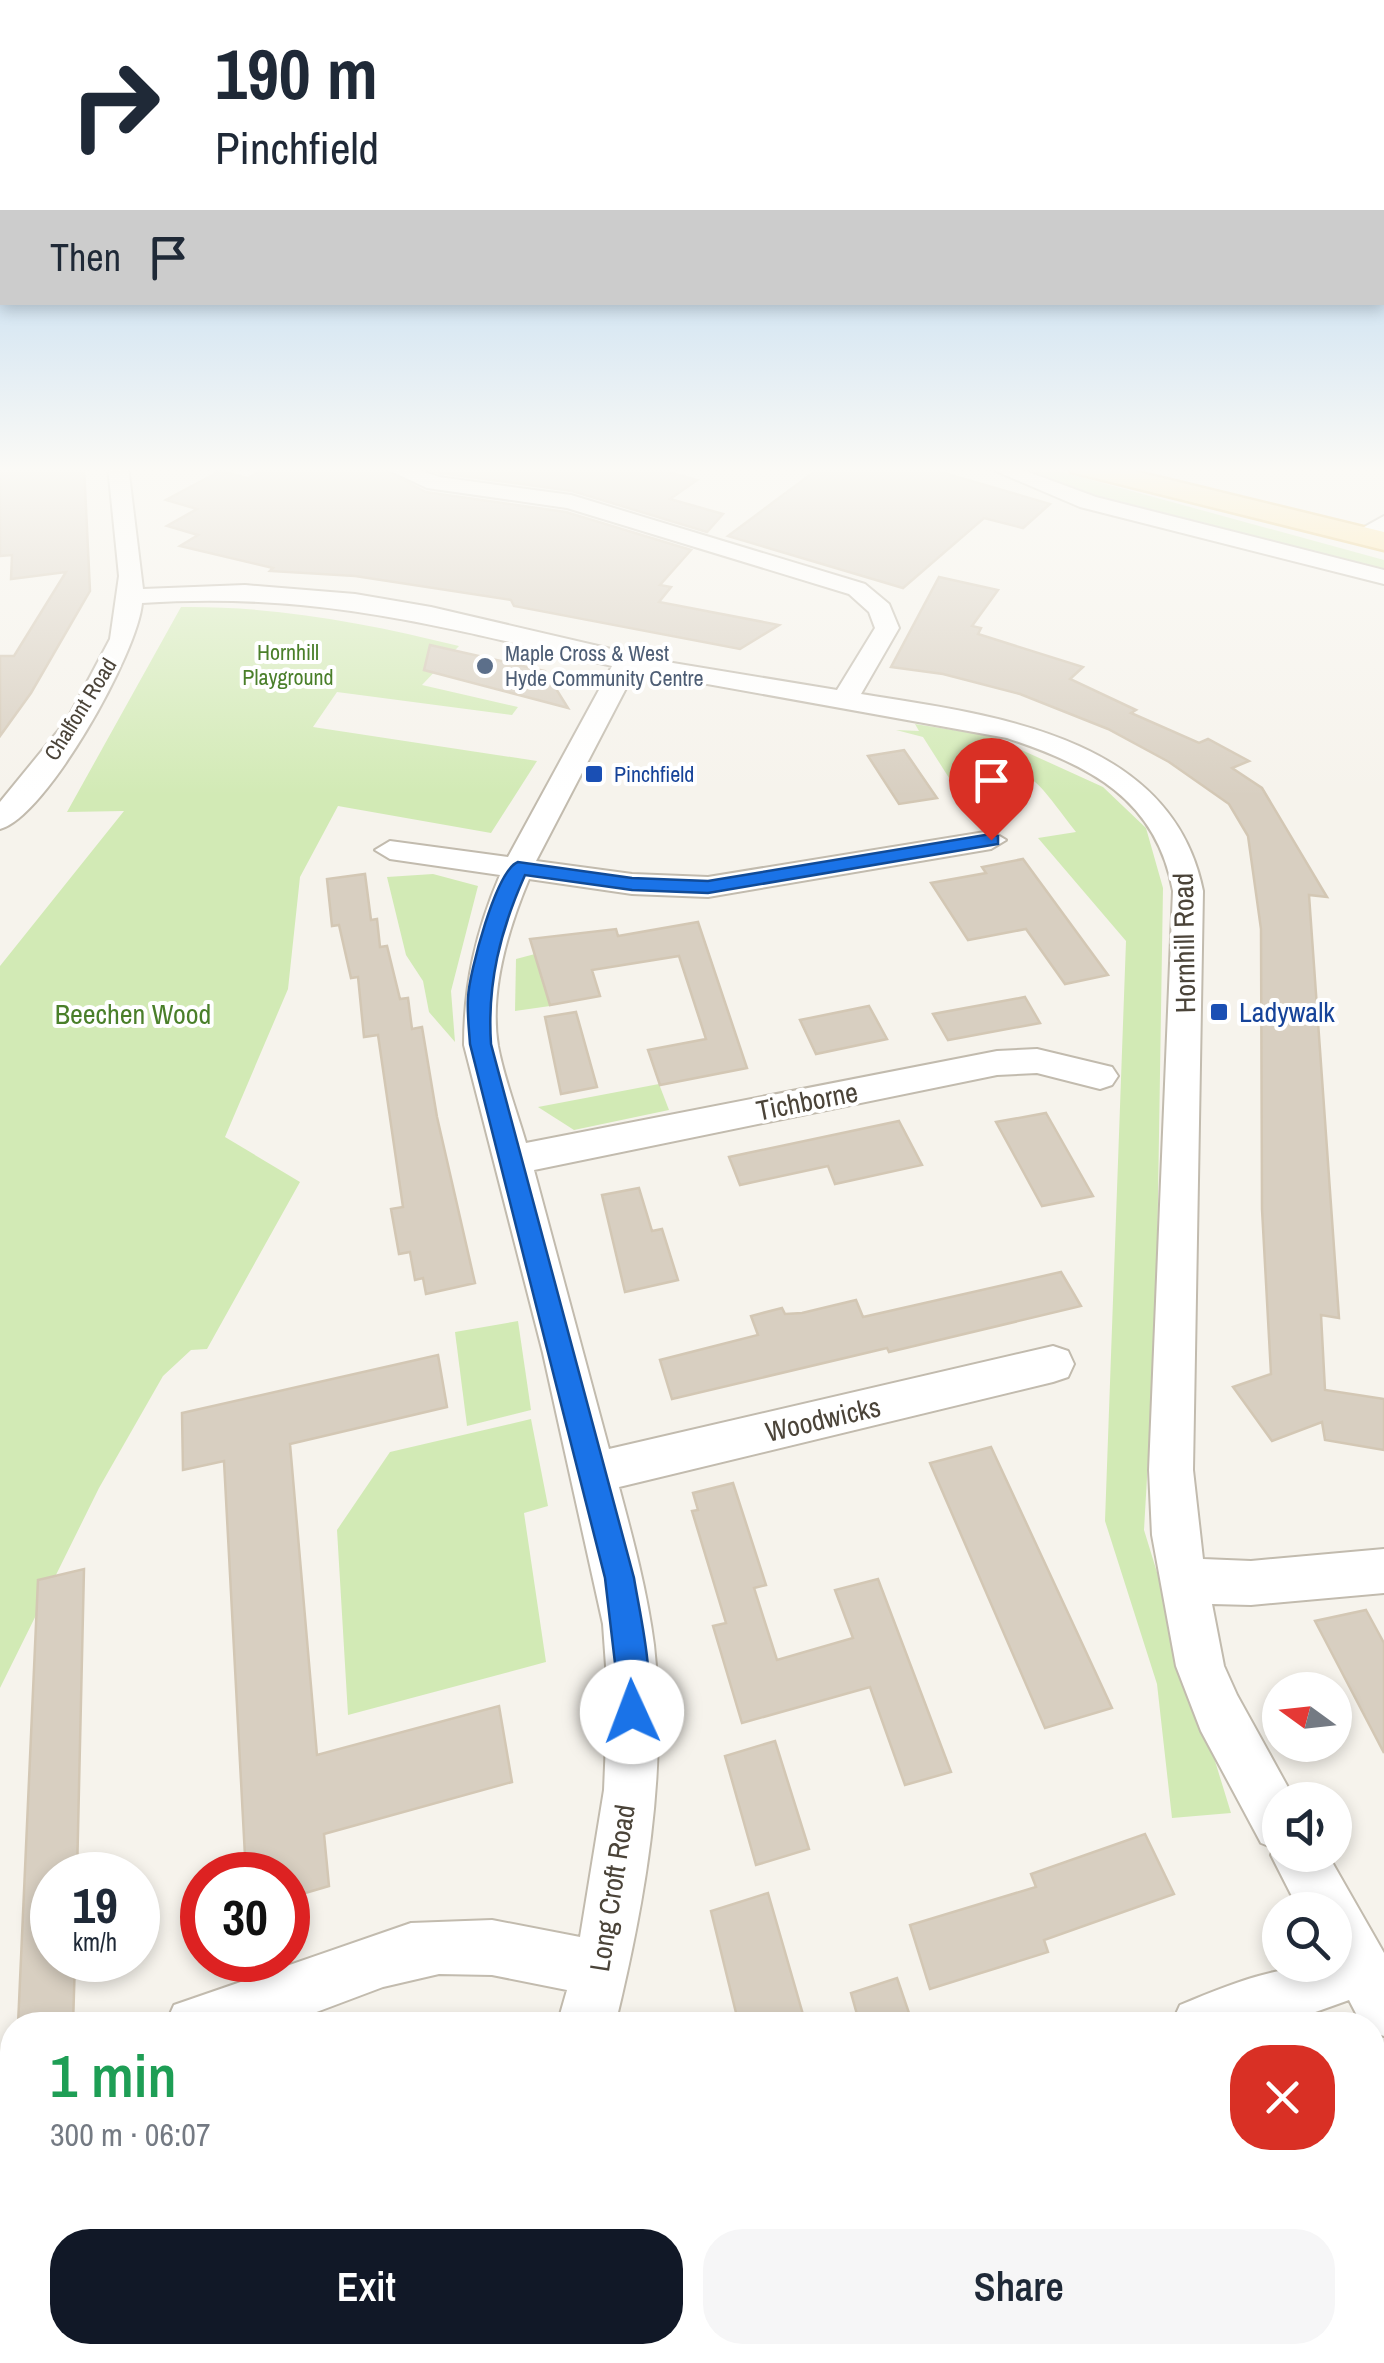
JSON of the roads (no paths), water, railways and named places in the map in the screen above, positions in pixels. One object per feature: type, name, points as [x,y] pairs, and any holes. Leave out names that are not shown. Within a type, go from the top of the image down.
[{"type":"street","name":"Chalfont Road","points":[[0,820],[40,773],[93,698],[125,629],[130,597],[128,576]]},
{"type":"street","points":[[816,576],[858,588],[880,609],[887,628],[845,699]]},
{"type":"street","name":"Hornhill Road","points":[[130,597],[225,589],[358,602],[430,614],[627,662],[974,719],[1064,748],[1105,769],[1144,800],[1168,827],[1179,849],[1188,914],[1171,1470],[1181,1581],[1200,1666],[1218,1713],[1262,1792]]},
{"type":"street","name":"Long Croft Road","points":[[590,2012],[601,1971],[618,1870],[632,1712],[630,1651],[620,1578],[478,1019],[488,944],[518,868],[627,662]]},
{"type":"street","points":[[390,850],[632,884],[708,887],[991,840]]},
{"type":"street","name":"Tichborne","points":[[513,1160],[997,1063],[1037,1061],[1100,1076]]},
{"type":"street","name":"Woodwicks","points":[[594,1474],[1053,1364]]},
{"type":"street","points":[[1181,1581],[1250,1584],[1384,1571]]},
{"type":"street","points":[[227,2012],[321,1986],[380,1960],[444,1943],[488,1944],[601,1971]]},
{"type":"street","points":[[1235,2012],[1360,1965]]},
{"type":"place","name":"Maple Cross & West Hyde Community Centre","points":[[485,666]]},
{"type":"place","name":"Pinchfield","points":[[594,774]]},
{"type":"place","name":"Ladywalk","points":[[1219,1012]]},
{"type":"park label","name":"Hornhill Playground","points":[[288,664]]},
{"type":"park label","name":"Beechen Wood","points":[[133,1014]]}]
